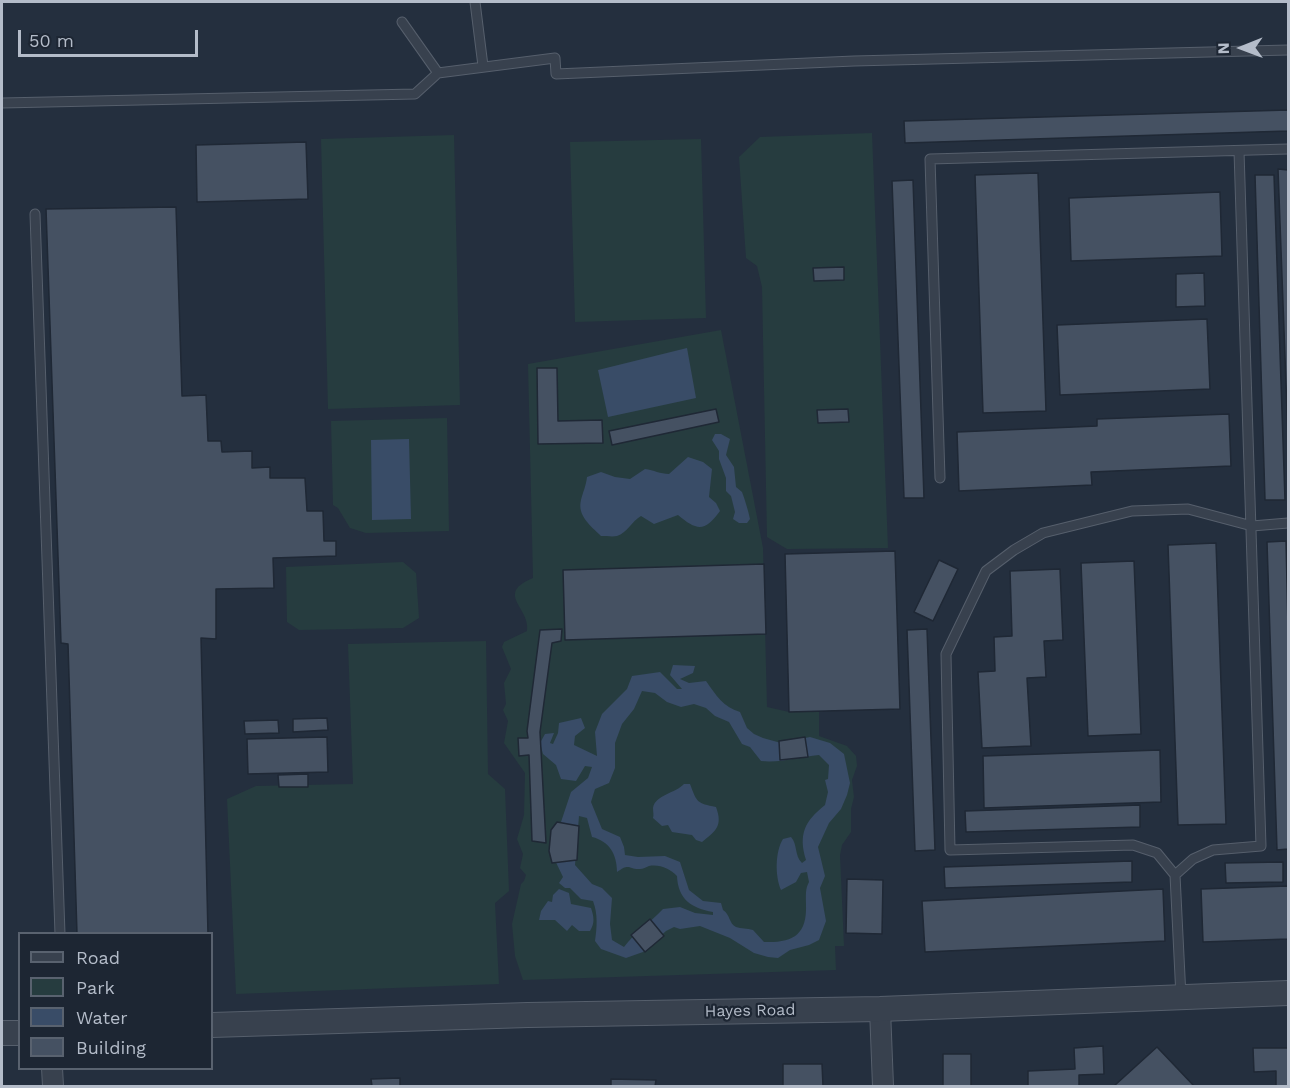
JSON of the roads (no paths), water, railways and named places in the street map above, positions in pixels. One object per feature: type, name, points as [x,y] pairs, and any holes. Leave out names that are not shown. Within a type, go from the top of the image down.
[{"type":"street","name":"Hayes Road","points":[[213,1025],[528,1015],[880,1009],[1288,993]]},
{"type":"street","points":[[880,1009],[883,1086]]},
{"type":"street","points":[[2,1033],[18,1033]]},
{"type":"street","points":[[52,1070],[53,1086]]},
{"type":"lane","points":[[475,2],[483,66]]},
{"type":"lane","points":[[402,22],[438,73]]},
{"type":"lane","points":[[2,103],[415,94],[438,73],[555,58],[556,74],[854,62],[1288,50]]},
{"type":"lane","points":[[940,478],[930,159],[1288,149]]},
{"type":"lane","points":[[1175,875],[1193,859],[1213,850],[1261,846],[1239,151]]},
{"type":"lane","points":[[35,214],[60,932]]},
{"type":"lane","points":[[1181,997],[1175,875],[1157,853],[1133,845],[950,850],[946,654],[986,571],[1014,550],[1043,533],[1132,511],[1188,509],[1252,526],[1288,523]]},
{"type":"water","points":[[687,348],[696,398],[608,417],[598,370]]},
{"type":"water","points":[[715,434],[721,434],[730,439],[726,455],[734,467],[736,487],[742,492],[750,519],[747,523],[739,523],[733,519],[735,512],[731,496],[726,491],[726,478],[719,459],[719,451],[712,440]]},
{"type":"water","points":[[409,439],[411,519],[372,520],[371,440]]},
{"type":"water","points":[[688,457],[703,462],[712,469],[709,497],[720,511],[705,526],[690,524],[678,515],[654,524],[641,516],[621,534],[601,536],[583,516],[580,506],[587,477],[601,472],[630,479],[645,469],[669,474]]},
{"type":"water","points":[[673,665],[695,666],[693,673],[680,679],[689,683],[706,681],[724,704],[740,712],[747,728],[754,734],[781,743],[810,737],[830,743],[844,754],[850,783],[847,795],[841,809],[829,823],[818,847],[825,876],[820,888],[826,921],[819,940],[790,950],[778,958],[754,953],[730,938],[700,926],[680,929],[674,927],[666,931],[643,952],[626,958],[601,949],[595,941],[597,921],[593,901],[581,899],[570,888],[565,888],[559,883],[563,877],[551,852],[571,792],[588,778],[592,767],[585,766],[576,781],[561,779],[556,765],[543,754],[540,743],[545,734],[554,733],[550,743],[553,744],[559,723],[581,718],[585,728],[575,736],[574,745],[597,756],[595,732],[602,714],[627,689],[632,676],[660,672],[677,689],[682,689],[670,675]],"holes":[[[642,691],[655,693],[667,702],[681,707],[694,704],[706,708],[715,716],[729,722],[742,744],[750,747],[761,761],[783,761],[819,755],[829,765],[828,779],[825,780],[828,792],[825,805],[812,817],[803,835],[806,860],[802,863],[800,860],[791,837],[783,839],[778,850],[777,871],[781,890],[796,882],[801,873],[807,872],[809,882],[804,924],[801,930],[790,939],[764,942],[753,930],[736,927],[723,910],[721,903],[703,901],[689,890],[680,862],[665,856],[625,855],[620,837],[602,829],[591,802],[595,789],[609,783],[615,768],[615,743],[622,724],[634,709]],[[579,816],[587,818],[592,837],[611,849],[617,872],[627,867],[665,868],[677,876],[680,891],[687,901],[698,908],[713,912],[713,915],[695,913],[680,907],[663,909],[624,947],[612,940],[610,924],[612,898],[602,888],[592,884],[575,865]]]},
{"type":"water","points":[[684,784],[690,784],[698,801],[716,807],[719,819],[717,828],[702,842],[696,840],[692,835],[672,832],[668,825],[662,826],[653,818],[653,808],[658,800]]},
{"type":"water","points":[[559,889],[569,893],[571,904],[591,908],[594,920],[590,931],[579,931],[572,925],[567,931],[555,920],[539,920],[541,911],[548,901],[552,902],[553,895]]}]
